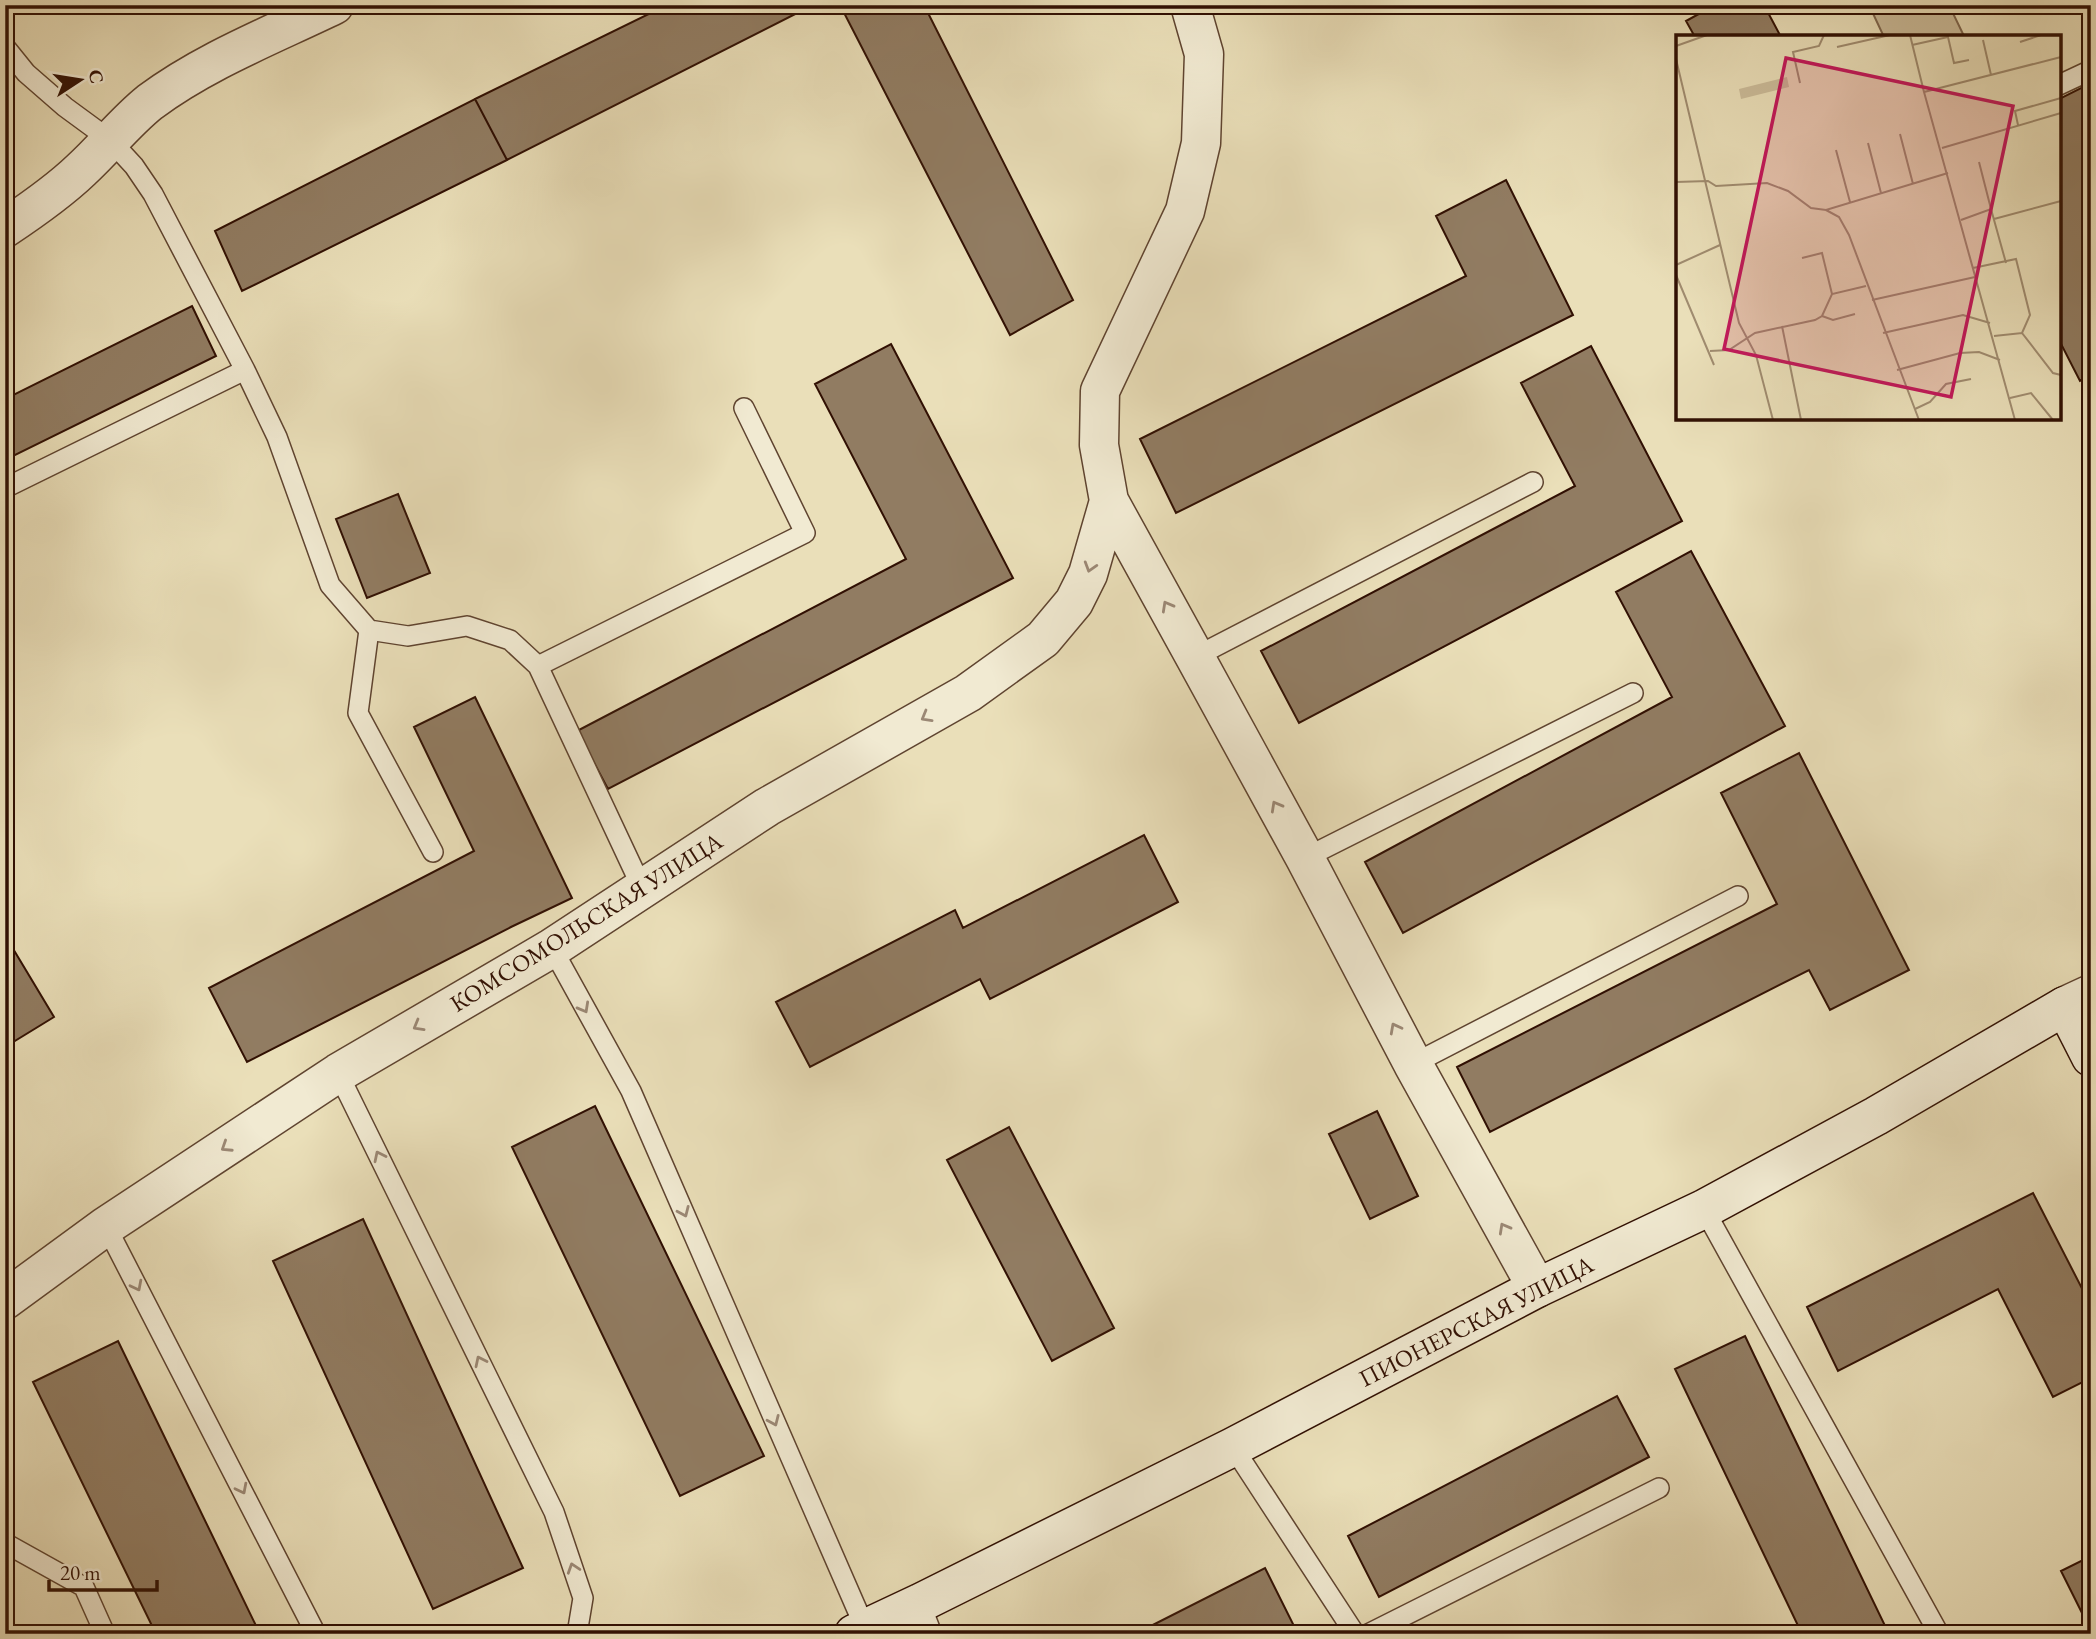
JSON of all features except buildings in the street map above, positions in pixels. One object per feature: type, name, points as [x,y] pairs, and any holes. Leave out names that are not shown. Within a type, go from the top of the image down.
[{"type":"street","points":[[5,228],[81,170],[130,119],[171,87],[201,69],[334,5]]},
{"type":"street","points":[[1190,5],[1204,54],[1201,144],[1185,211],[1100,391],[1099,445],[1109,501],[1305,858],[1413,1064],[1537,1287]]},
{"type":"street","name":"КОМСОМОЛЬСКАЯ УЛИЦА","points":[[5,1300],[106,1226],[338,1073],[551,948],[767,807],[968,693],[1043,639],[1074,602],[1088,574],[1109,501]]},
{"type":"street","points":[[2078,1000],[2091,1057]]},
{"type":"street","name":"ПИОНЕРСКАЯ УЛИЦА","points":[[859,1631],[926,1618],[1233,1447],[1537,1287],[1704,1209],[2078,1000]]},
{"type":"lane","points":[[5,47],[26,73],[65,107],[110,140],[134,166],[153,194],[245,370],[277,438],[330,585],[369,630],[408,636],[467,626],[510,640],[538,666],[643,890]]},
{"type":"lane","points":[[2061,84],[2091,70]]},
{"type":"lane","points":[[5,488],[245,370]]},
{"type":"lane","points":[[538,666],[805,533],[744,408]]},
{"type":"lane","points":[[1195,657],[1533,482]]},
{"type":"lane","points":[[369,630],[358,713],[433,852]]},
{"type":"lane","points":[[1305,858],[1633,693]]},
{"type":"lane","points":[[1413,1064],[1738,897]]},
{"type":"lane","points":[[551,948],[631,1091],[859,1631]]},
{"type":"lane","points":[[338,1073],[554,1512],[583,1598],[577,1634]]},
{"type":"lane","points":[[1704,1209],[1940,1634]]},
{"type":"lane","points":[[106,1226],[316,1634]]},
{"type":"lane","points":[[1233,1447],[1355,1634]]},
{"type":"lane","points":[[1368,1634],[1659,1488]]},
{"type":"lane","points":[[5,1543],[83,1587],[105,1634]]},
{"type":"shaded area","points":[[1869,5],[1949,5],[1964,35],[1883,35]]}]
